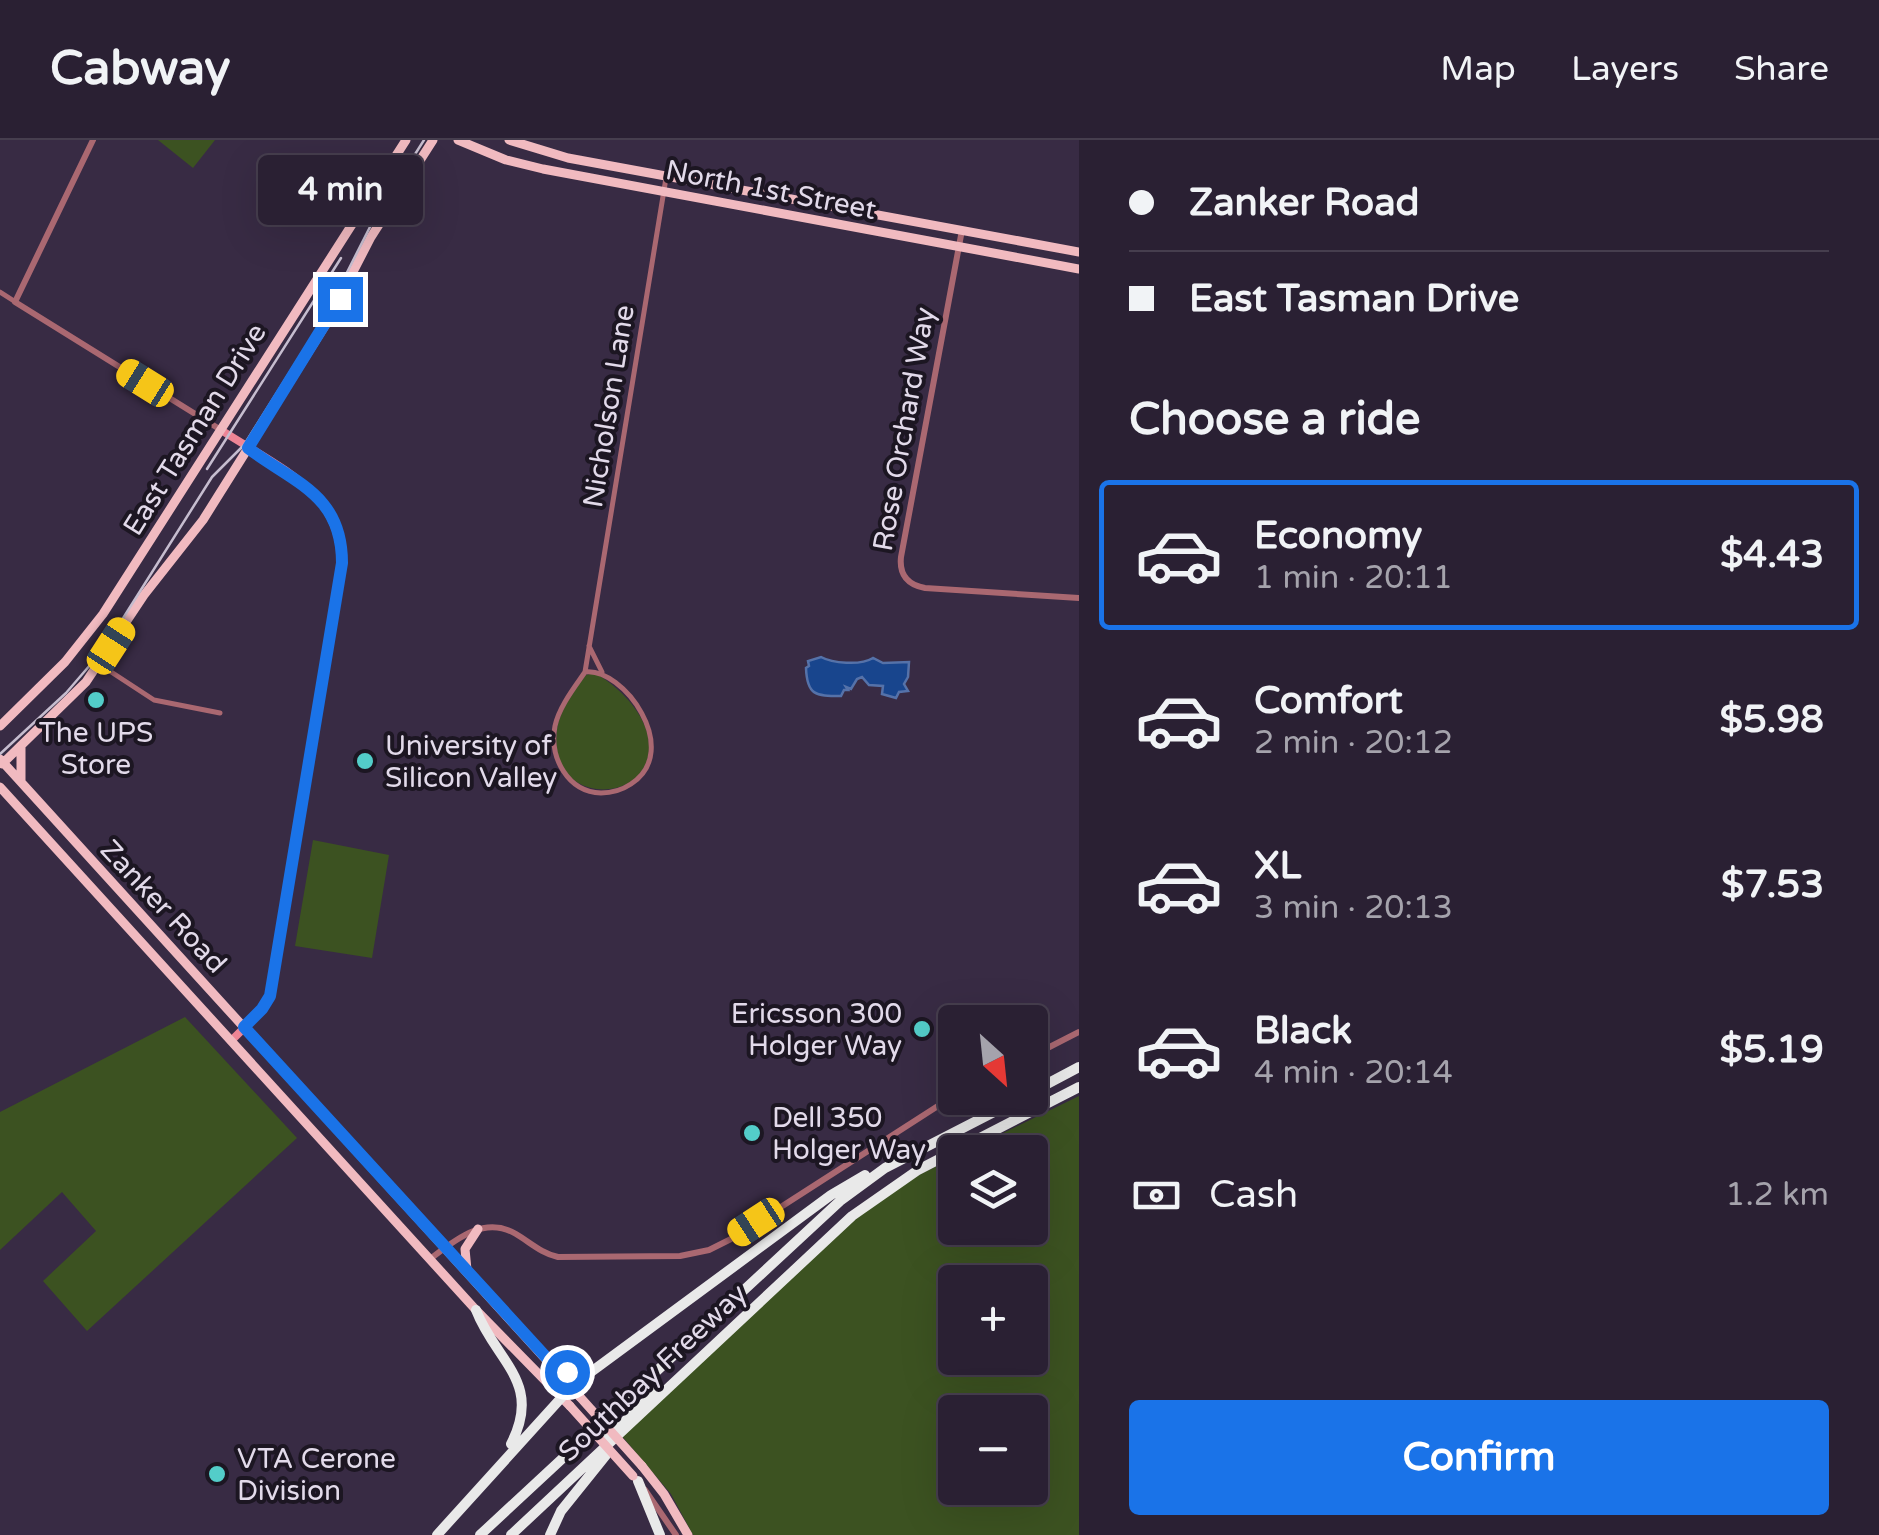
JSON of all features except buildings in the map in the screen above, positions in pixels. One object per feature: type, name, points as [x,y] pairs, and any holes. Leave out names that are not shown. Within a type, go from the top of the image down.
[{"type":"highway","points":[[1048,1084],[1079,1068]]},
{"type":"highway","name":"Southbay Freeway","points":[[511,1535],[852,1216],[918,1170],[1079,1087]]},
{"type":"highway","points":[[503,1535],[864,1200],[940,1152],[1021,1110],[1052,1101]]},
{"type":"highway","name":"Southbay Freeway","points":[[480,1535],[807,1231],[885,1168],[988,1115]]},
{"type":"highway","points":[[437,1535],[572,1386],[830,1195],[865,1174],[885,1168]]},
{"type":"highway","points":[[476,1310],[482,1327],[515,1375],[522,1396],[522,1418],[504,1458]]},
{"type":"highway","points":[[556,1368],[576,1372],[612,1356]]},
{"type":"highway","points":[[550,1535],[560,1510],[634,1423]]},
{"type":"highway","points":[[635,1479],[660,1535]]},
{"type":"main road","name":"East Tasman Drive","points":[[1,724],[48,681],[91,630],[406,140]]},
{"type":"main road","name":"East Tasman Drive","points":[[1,762],[74,696],[144,595],[203,520],[334,312],[371,237],[433,140]]},
{"type":"main road","name":"North 1st Street","points":[[458,140],[512,162],[1079,269]]},
{"type":"main road","name":"North 1st Street","points":[[509,140],[550,154],[1079,252]]},
{"type":"main road","points":[[221,430],[318,496],[334,522],[342,563],[270,996],[230,1041]]},
{"type":"main road","points":[[21,747],[22,783]]},
{"type":"main road","name":"Zanker Road","points":[[1,762],[572,1386],[664,1494],[688,1535]]},
{"type":"main road","name":"Zanker Road","points":[[0,787],[5,797],[635,1479]]},
{"type":"main road","points":[[468,1273],[466,1249],[478,1229]]},
{"type":"street","points":[[15,302],[92,140]]},
{"type":"street","name":"Nicholson Lane","points":[[588,643],[603,674],[646,719],[652,741],[647,769],[638,779],[603,793],[584,790],[570,781],[556,750],[555,727],[585,672],[588,643],[666,176]]},
{"type":"street","name":"Rose Orchard Way","points":[[962,230],[901,557],[902,572],[911,583],[925,588],[1079,598]]},
{"type":"street","points":[[0,292],[221,430]]},
{"type":"street","points":[[99,664],[154,700],[220,713]]},
{"type":"street","points":[[585,672],[603,674]]},
{"type":"street","points":[[1048,1047],[1079,1032]]},
{"type":"street","points":[[430,1259],[478,1229],[504,1228],[547,1254],[570,1259],[700,1253],[732,1238],[938,1106]]},
{"type":"street","name":"Zanker Road","points":[[635,1479],[676,1535]]},
{"type":"green space","points":[[158,140],[215,140],[193,168]]},
{"type":"green space","points":[[595,673],[638,712],[646,729],[649,754],[641,773],[625,785],[606,789],[586,787],[569,776],[558,757],[561,715],[586,675]]},
{"type":"green space","points":[[313,840],[389,855],[372,958],[295,946]]},
{"type":"green space","points":[[185,1017],[297,1138],[87,1331],[43,1281],[96,1231],[62,1192],[0,1250],[0,1112]]},
{"type":"green space","points":[[1079,1096],[1079,1535],[693,1535],[671,1494],[621,1435],[886,1191],[938,1165],[938,1245],[1048,1245],[1048,1135],[999,1135],[1040,1115],[1048,1115],[1048,1111]]},
{"type":"water","points":[[821,657],[846,663],[873,658],[883,663],[909,662],[904,684],[908,691],[899,692],[896,698],[882,694],[883,686],[869,685],[862,677],[851,689],[846,687],[848,690],[841,696],[819,694],[808,684],[806,668],[808,661]]},
{"type":"tram line","points":[[0,754],[66,693],[103,650],[212,477],[244,445],[324,318],[374,219],[424,140]]},
{"type":"tram line","points":[[207,469],[341,258]]},
{"type":"place","name":"The UPS Store","points":[[96,700]]},
{"type":"place","name":"University of Silicon Valley","points":[[365,761]]},
{"type":"place","name":"Ericsson 300 Holger Way","points":[[922,1029]]},
{"type":"place","name":"Dell 350 Holger Way","points":[[752,1133]]},
{"type":"place","name":"VTA Cerone Division","points":[[217,1474]]},
{"type":"route","points":[[340,299],[248,448],[318,496],[339,535],[342,563],[270,996],[244,1027],[556,1368],[567,1372]]}]
